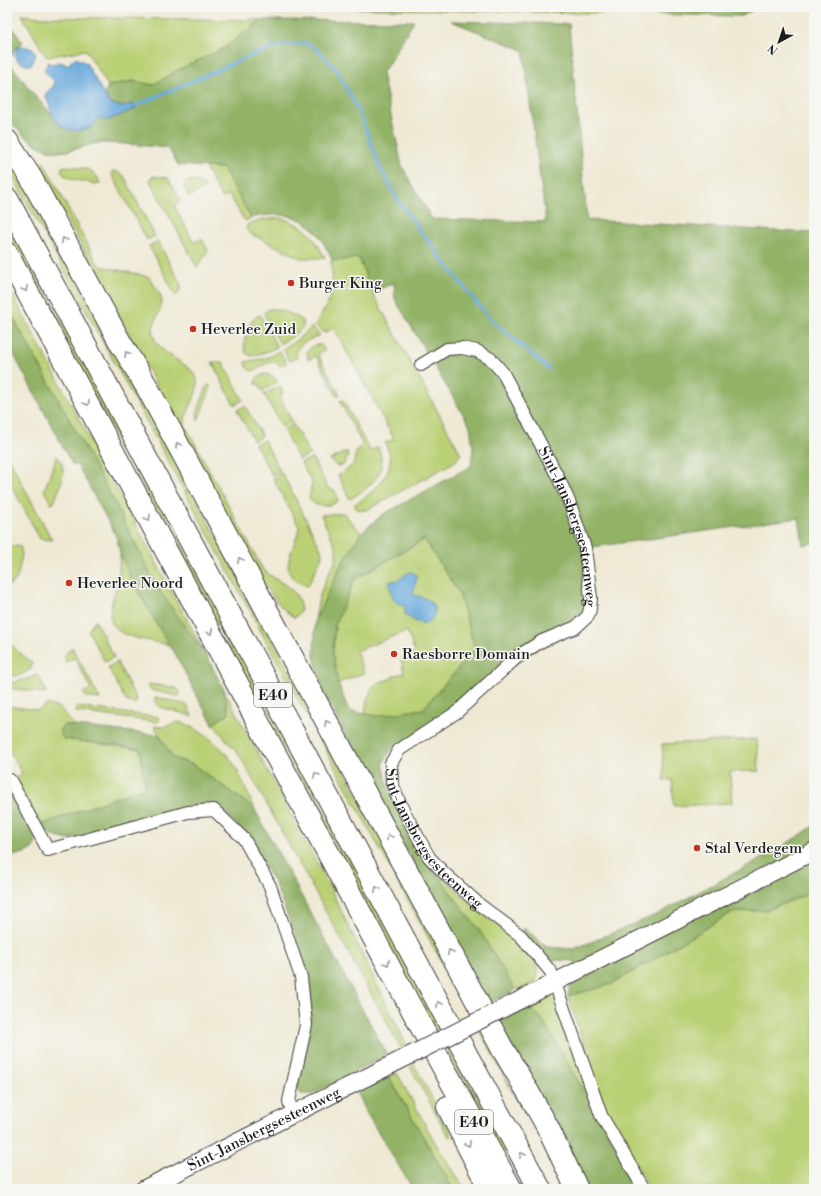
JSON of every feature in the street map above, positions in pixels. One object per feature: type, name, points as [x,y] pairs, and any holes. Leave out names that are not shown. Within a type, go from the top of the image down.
[{"type":"highway","points":[[7,141],[31,178],[120,342],[147,387],[502,1048],[547,1126],[577,1189]]},
{"type":"highway","name":"E40","points":[[7,200],[448,1022],[540,1189]]},
{"type":"highway","name":"E40","points":[[7,254],[436,1056],[511,1189]]},
{"type":"highway","points":[[502,1048],[564,1189]]},
{"type":"highway","points":[[436,1056],[441,1093],[490,1189]]},
{"type":"main road","name":"Sint-Jansbergsesteenweg","points":[[144,1189],[814,851]]},
{"type":"street","name":"Sint-Jansbergsesteenweg","points":[[421,365],[447,349],[462,348],[477,352],[491,359],[503,373],[558,477],[570,504],[585,548],[591,598],[588,616],[576,627],[542,641],[518,656],[457,712],[399,750],[391,763],[392,783],[401,806],[429,857],[445,874],[480,905],[521,936],[551,972],[554,982]]},
{"type":"street","points":[[10,780],[48,850],[188,812],[214,810],[244,840],[270,886],[302,977],[306,1025],[289,1101],[290,1105]]},
{"type":"street","points":[[554,982],[601,1115],[644,1189]]},
{"type":"green space","points":[[279,7],[632,7],[633,14]]},
{"type":"green space","points":[[632,7],[760,7],[741,16],[633,14]]},
{"type":"green space","points":[[22,15],[40,17],[261,20],[223,49],[180,69],[153,85],[133,81],[108,86],[86,50],[46,57]]},
{"type":"green space","points":[[7,18],[22,42],[7,58]]},
{"type":"green space","points":[[261,20],[414,21],[382,74],[402,166],[432,219],[546,222],[523,50],[451,21],[569,24],[587,220],[814,233],[814,543],[803,545],[799,518],[585,548],[587,605],[580,618],[449,712],[391,750],[383,763],[389,790],[425,859],[480,931],[515,990],[488,1003],[325,696],[314,657],[315,620],[341,565],[361,533],[382,515],[471,466],[473,448],[470,426],[395,299],[394,283],[372,292],[359,258],[333,261],[316,232],[307,223],[300,219],[284,215],[267,215],[251,218],[223,168],[178,165],[168,148],[103,143],[67,151],[58,152],[49,150],[34,143],[7,119],[7,60],[36,97],[64,127],[91,127],[101,117],[106,121],[135,109],[131,104],[122,107],[109,103],[105,93],[108,86],[133,81],[153,85],[180,69],[223,49]],"holes":[[[424,539],[459,593],[475,649],[423,709],[377,716],[349,711],[338,683],[333,653],[335,625],[355,579]]]},
{"type":"green space","points":[[7,153],[475,1011],[470,1014],[7,166]]},
{"type":"green space","points":[[39,162],[44,163],[96,261],[101,266],[149,277],[159,292],[162,299],[161,308],[153,327],[156,341],[169,355],[193,372],[197,379],[196,392],[185,419],[185,425],[262,568],[288,587],[297,597],[301,610],[295,618],[281,606],[262,581],[38,165]]},
{"type":"green space","points":[[66,166],[91,171],[98,178],[100,183],[96,184],[71,179],[64,175],[61,170],[62,167]]},
{"type":"green space","points":[[205,167],[223,168],[251,218],[245,221],[229,195],[222,198]]},
{"type":"green space","points":[[112,171],[124,176],[155,236],[147,240],[112,175]]},
{"type":"green space","points":[[154,176],[168,178],[181,201],[174,206],[194,242],[202,239],[208,251],[197,267],[149,179]]},
{"type":"green space","points":[[188,181],[198,182],[205,188],[189,197],[184,188],[184,184]]},
{"type":"green space","points":[[280,218],[296,224],[308,232],[317,243],[325,258],[300,258],[249,233],[247,229],[248,224],[261,220]]},
{"type":"green space","points":[[7,219],[441,1028],[435,1031],[7,233]]},
{"type":"green space","points":[[158,241],[182,287],[176,296],[149,246]]},
{"type":"green space","points":[[359,258],[372,292],[461,454],[456,461],[367,510],[359,510],[354,505],[378,486],[383,480],[387,473],[390,458],[385,443],[394,439],[334,328],[324,333],[315,325],[325,309],[332,288],[331,261]]},
{"type":"green space","points":[[7,285],[206,655],[158,589],[109,492],[7,306]]},
{"type":"green space","points":[[7,306],[109,492],[158,589],[206,655],[223,688],[229,713],[213,724],[175,653],[130,577],[120,552],[116,536],[78,466],[72,464],[7,342]]},
{"type":"green space","points":[[269,309],[282,311],[297,317],[303,322],[303,327],[292,337],[280,344],[264,314]]},
{"type":"green space","points":[[260,315],[277,347],[251,356],[246,353],[244,343],[245,337],[252,321]]},
{"type":"green space","points":[[312,327],[320,335],[303,343],[296,353],[297,358],[289,361],[283,349]]},
{"type":"green space","points":[[321,345],[325,350],[318,354],[340,395],[337,396],[316,356],[308,360],[307,352],[312,347]]},
{"type":"green space","points":[[280,351],[286,363],[280,366],[276,363],[269,362],[251,371],[247,368],[245,362],[266,358]]},
{"type":"green space","points":[[212,362],[223,362],[243,400],[234,405]]},
{"type":"green space","points":[[265,374],[274,377],[278,382],[262,391],[258,383],[256,385],[255,380]]},
{"type":"green space","points":[[209,385],[211,387],[198,421],[197,413],[207,386]]},
{"type":"green space","points":[[280,386],[283,392],[280,398],[292,421],[282,427],[264,394]]},
{"type":"green space","points":[[343,400],[370,451],[378,447],[381,456],[380,472],[376,478],[365,489],[350,499],[338,476],[353,465],[357,449],[363,446],[340,401]]},
{"type":"green space","points":[[245,406],[262,436],[254,441],[237,410]]},
{"type":"green space","points":[[293,424],[310,454],[299,460],[283,430]]},
{"type":"green space","points":[[264,440],[280,471],[272,475],[255,444]]},
{"type":"green space","points":[[347,451],[348,457],[343,465],[337,466],[330,460]]},
{"type":"green space","points":[[7,455],[52,540],[40,539],[7,477]]},
{"type":"green space","points":[[57,456],[61,461],[63,473],[61,485],[54,503],[51,504],[44,490]]},
{"type":"green space","points":[[312,458],[328,488],[335,491],[338,499],[335,503],[320,506],[314,504],[309,498],[310,487],[313,485],[301,463]]},
{"type":"green space","points":[[282,473],[322,552],[322,556],[308,586],[297,581],[291,575],[288,568],[291,552],[299,527],[273,478]]},
{"type":"green space","points":[[344,513],[361,533],[341,565],[315,620],[319,597],[328,574],[336,560],[336,547],[321,515]]},
{"type":"green space","points":[[425,539],[459,593],[475,649],[423,709],[377,716],[365,714],[370,691],[374,685],[393,678],[392,676],[404,673],[401,659],[415,653],[407,631],[356,651],[364,673],[338,683],[333,653],[335,625],[355,579]]},
{"type":"green space","points":[[16,545],[20,546],[22,554],[18,575],[16,580],[7,587],[7,547]]},
{"type":"green space","points":[[120,552],[130,577],[169,645],[124,634],[116,629],[112,623],[110,610],[119,577]]},
{"type":"green space","points":[[95,620],[114,657],[105,662],[88,631]]},
{"type":"green space","points":[[7,645],[12,646],[32,663],[31,669],[21,675],[7,677]]},
{"type":"green space","points":[[72,647],[100,699],[86,697],[83,693],[91,689],[75,658],[66,662],[64,656]]},
{"type":"green space","points":[[117,662],[137,700],[135,704],[126,701],[108,667]]},
{"type":"green space","points":[[38,675],[47,693],[7,688],[7,684]]},
{"type":"green space","points":[[149,684],[176,688],[179,690],[180,695],[178,696],[150,690],[147,687]]},
{"type":"green space","points":[[223,688],[324,876],[407,1046],[401,1048],[240,756],[213,724],[229,713]]},
{"type":"green space","points":[[156,697],[187,705],[192,716],[160,707],[154,700]]},
{"type":"green space","points":[[47,704],[60,708],[75,726],[65,725],[64,739],[140,749],[145,787],[40,825],[15,778],[22,774],[7,746],[7,706],[39,710]]},
{"type":"green space","points":[[77,707],[158,717],[160,720],[158,722],[76,712],[74,710]]},
{"type":"green space","points":[[179,722],[194,728],[214,742],[226,754],[237,770],[254,808],[192,764],[173,758],[154,726],[163,727]]},
{"type":"green space","points":[[65,725],[159,735],[173,758],[192,764],[254,808],[387,1055],[313,1094],[301,1094],[297,1089],[311,1016],[311,993],[307,974],[294,932],[274,882],[241,829],[224,811],[211,803],[169,811],[68,840],[53,836],[40,825],[145,787],[140,749],[64,739],[60,735],[60,729]]},
{"type":"green space","points":[[757,739],[759,771],[730,772],[732,803],[674,806],[672,780],[664,780],[662,744]]},
{"type":"green space","points":[[7,784],[36,839],[33,848],[30,850],[21,854],[7,857]]},
{"type":"green space","points":[[814,826],[814,892],[766,910],[731,913],[612,984],[568,996],[575,961],[553,960],[521,934],[524,928],[547,947],[574,949],[658,914],[777,850]]},
{"type":"green space","points":[[425,859],[462,895],[517,942],[535,960],[538,972],[535,983],[515,990],[480,931]]},
{"type":"green space","points":[[814,892],[814,1189],[649,1189],[602,1102],[568,996],[612,984],[731,913],[766,910]]},
{"type":"green space","points":[[551,995],[556,1000],[598,1116],[542,1019],[528,1007],[543,996]]},
{"type":"green space","points":[[528,1007],[542,1019],[641,1189],[585,1189],[498,1021]]},
{"type":"green space","points":[[483,1030],[519,1104],[480,1032]]},
{"type":"green space","points":[[449,1047],[507,1150],[501,1153],[445,1050]]},
{"type":"green space","points":[[414,1064],[452,1135],[449,1137],[410,1067]]},
{"type":"green space","points":[[397,1073],[437,1146],[465,1189],[453,1189],[389,1077]]},
{"type":"green space","points":[[389,1077],[453,1189],[413,1189],[367,1114],[357,1091]]},
{"type":"water","points":[[23,46],[33,49],[36,55],[31,65],[25,65],[17,60],[16,48]]},
{"type":"water","points":[[74,58],[86,63],[109,103],[122,107],[131,104],[138,105],[135,109],[106,121],[101,117],[89,128],[77,131],[68,130],[61,126],[50,109],[45,94],[54,85],[54,81],[44,71],[48,62],[51,64],[60,62],[68,65]]},
{"type":"water","points":[[410,572],[414,573],[417,577],[413,594],[428,600],[433,606],[435,612],[433,618],[427,623],[418,622],[410,618],[405,614],[405,605],[399,604],[393,599],[389,583],[400,579]]},
{"type":"waterway","points":[[135,106],[252,55],[282,45],[307,43],[319,51],[337,70],[359,112],[381,169],[397,199],[437,253],[489,318],[549,369]]},
{"type":"waterway","points":[[7,53],[19,55]]},
{"type":"place","name":"Burger King","points":[[291,283]]},
{"type":"place","name":"Heverlee Zuid","points":[[193,329]]},
{"type":"place","name":"Heverlee Noord","points":[[69,583]]},
{"type":"place","name":"Raesborre Domain","points":[[394,654]]},
{"type":"place","name":"Stal Verdegem","points":[[697,848]]}]
